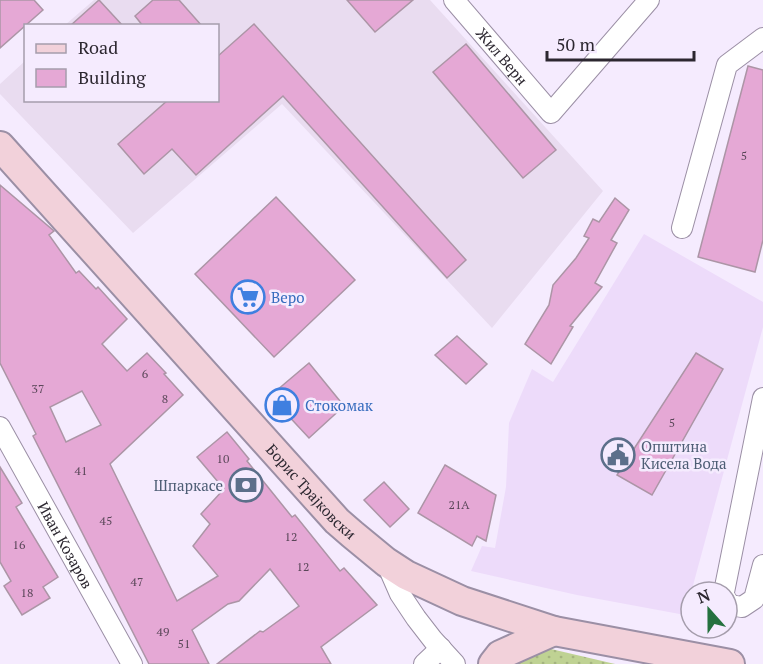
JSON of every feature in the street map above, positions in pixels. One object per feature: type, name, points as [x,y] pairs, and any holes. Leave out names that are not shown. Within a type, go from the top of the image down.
[{"type":"street","name":"Жил Верн","points":[[454,0],[551,113],[649,0]]},
{"type":"street","points":[[682,228],[727,65],[763,38]]},
{"type":"street","name":"Борис Трајковски","points":[[0,146],[337,521],[386,562],[406,575],[462,601],[554,631],[730,664]]},
{"type":"street","points":[[727,580],[759,436],[763,398]]},
{"type":"street","name":"Иван Козаров","points":[[0,427],[127,662]]},
{"type":"street","points":[[386,562],[400,594],[433,640],[455,664]]},
{"type":"street","points":[[739,607],[754,599],[763,565]]},
{"type":"street","points":[[493,664],[500,655],[554,631]]},
{"type":"street","points":[[424,664],[441,648]]},
{"type":"shaded area","points":[[94,0],[430,0],[603,191],[492,328],[282,104],[133,233],[0,94],[0,84],[24,62],[24,102],[219,102],[219,24],[66,24]]},
{"type":"shaded area","name":"Општина Кисела Вода","points":[[644,234],[763,302],[763,327],[694,580],[679,580],[679,614],[577,595],[471,571],[482,546],[495,548],[506,487],[509,423],[532,369],[553,382]]},
{"type":"green space","points":[[540,649],[551,649],[615,664],[509,664]]},
{"type":"building","points":[[0,0],[34,0],[43,10],[27,24],[24,24],[24,27],[0,48]]},
{"type":"building","points":[[99,0],[121,24],[72,24]]},
{"type":"building","points":[[153,0],[179,0],[200,24],[141,24],[135,16]]},
{"type":"building","points":[[347,0],[413,0],[375,32]]},
{"type":"building","points":[[254,24],[466,260],[447,278],[283,96],[196,175],[172,149],[144,174],[118,144],[166,102],[219,102],[219,55]]},
{"type":"building","points":[[466,44],[556,150],[523,178],[433,72]]},
{"type":"building","points":[[748,66],[763,70],[763,240],[755,272],[698,257]]},
{"type":"building","points":[[0,185],[54,231],[49,235],[76,273],[79,271],[96,289],[98,287],[127,319],[102,344],[127,371],[147,353],[183,395],[110,464],[177,601],[218,576],[193,546],[210,524],[201,514],[224,489],[197,457],[227,432],[292,517],[295,515],[340,571],[344,568],[377,605],[321,647],[331,664],[217,664],[260,631],[263,632],[299,606],[270,569],[239,601],[228,604],[192,630],[209,664],[149,664],[33,436],[36,434],[0,363]],"holes":[[[82,391],[101,425],[66,442],[50,407]]]},
{"type":"building","points":[[276,197],[355,280],[274,357],[195,274]]},
{"type":"building","points":[[615,198],[629,210],[611,240],[617,243],[595,283],[602,287],[570,326],[573,327],[551,364],[525,344],[549,305],[553,285],[576,258],[589,238],[584,236],[593,219],[599,222]]},
{"type":"building","points":[[457,336],[487,364],[466,384],[435,355]]},
{"type":"building","points":[[696,353],[723,369],[652,495],[617,475]]},
{"type":"building","points":[[309,363],[344,406],[309,438],[270,396]]},
{"type":"building","points":[[445,465],[496,495],[486,541],[477,536],[472,546],[418,513]]},
{"type":"building","points":[[0,467],[22,503],[16,507],[58,577],[43,587],[50,598],[22,615],[4,586],[11,581],[0,562]]},
{"type":"building","points":[[384,482],[409,509],[390,527],[364,500]]},
{"type":"place","name":"Веро","points":[[248,297]]},
{"type":"place","name":"Стокомак","points":[[282,405]]},
{"type":"place","name":"Општина Кисела Вода","points":[[618,455]]},
{"type":"place","name":"Шпаркасе","points":[[246,485]]}]
